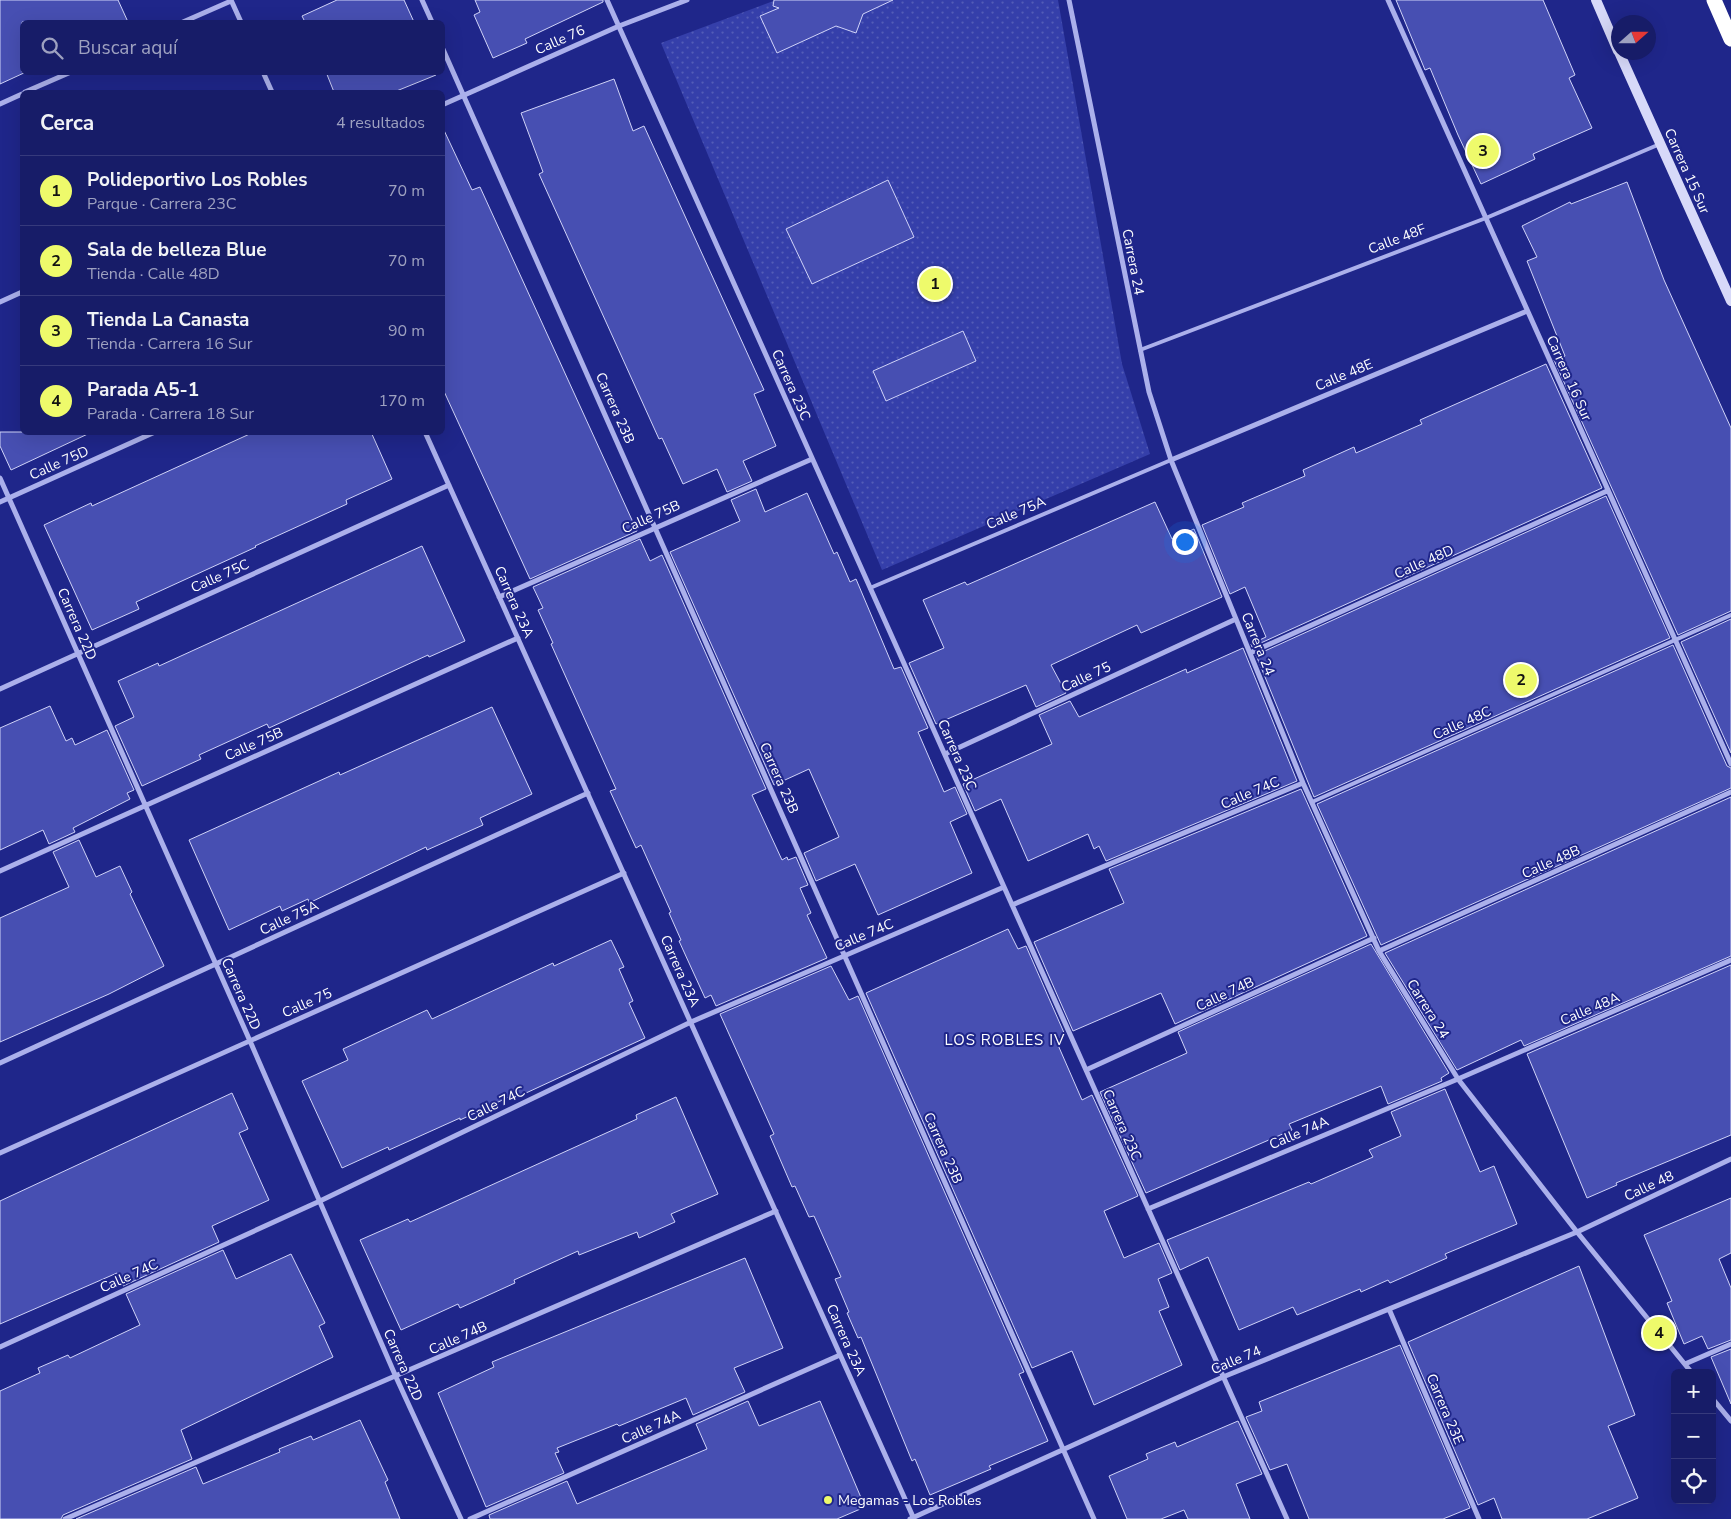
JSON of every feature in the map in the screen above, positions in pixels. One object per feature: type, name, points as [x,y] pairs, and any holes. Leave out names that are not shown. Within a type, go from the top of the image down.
[{"type":"highway","points":[[1714,0],[1731,38]]},
{"type":"street","points":[[422,0],[431,20]]},
{"type":"street","name":"Carrera 23C","points":[[607,0],[1287,1519]]},
{"type":"street","name":"Calle 76","points":[[445,104],[618,26],[688,0]]},
{"type":"street","name":"Carrera 24","points":[[1069,0],[1149,392],[1171,460],[1303,783],[1379,951],[1458,1079],[1577,1232],[1689,1369]]},
{"type":"street","name":"Carrera 16 Sur","points":[[1388,0],[1731,764]]},
{"type":"street","name":"Carrera 15 Sur","points":[[1596,0],[1611,34]]},
{"type":"street","points":[[188,20],[231,1],[240,20]]},
{"type":"street","name":"Carrera 23B","points":[[445,53],[1094,1519]]},
{"type":"street","name":"Carrera 15 Sur","points":[[1623,60],[1731,301]]},
{"type":"street","points":[[31,90],[63,75]]},
{"type":"street","points":[[264,75],[271,90]]},
{"type":"street","points":[[0,104],[20,95]]},
{"type":"street","points":[[0,302],[20,293]]},
{"type":"street","name":"Calle 48E","points":[[1171,460],[1527,311]]},
{"type":"street","name":"Calle 75D","points":[[0,502],[148,435]]},
{"type":"street","name":"Carrera 23A","points":[[426,435],[912,1518]]},
{"type":"street","name":"Calle 75B","points":[[500,597],[812,458]]},
{"type":"street","name":"Carrera 22D","points":[[0,478],[250,1041],[396,1378],[461,1519]]},
{"type":"street","name":"Calle 75C","points":[[0,689],[449,485]]},
{"type":"street","name":"Calle 48D","points":[[1250,653],[1607,491]]},
{"type":"street","name":"Calle 75","points":[[945,754],[1236,619]]},
{"type":"street","name":"Calle 75B","points":[[0,871],[518,638]]},
{"type":"street","name":"Calle 74C","points":[[1012,905],[1303,783]]},
{"type":"street","name":"Calle 48B","points":[[1379,951],[1731,792]]},
{"type":"street","name":"Calle 75A","points":[[0,1063],[588,794]]},
{"type":"street","name":"Calle 75","points":[[0,1154],[624,873]]},
{"type":"street","name":"Calle 74C","points":[[0,1347],[320,1201],[691,1022],[1004,887]]},
{"type":"street","name":"Calle 74B","points":[[1086,1070],[1374,938]]},
{"type":"street","name":"Calle 48A","points":[[1458,1079],[1731,960]]},
{"type":"street","name":"Calle 74A","points":[[1148,1209],[1458,1079]]},
{"type":"street","name":"Calle 48","points":[[1577,1232],[1731,1159]]},
{"type":"street","name":"Calle 74B","points":[[65,1519],[396,1378],[776,1212]]},
{"type":"street","name":"Calle 74","points":[[912,1518],[1223,1377],[1577,1232]]},
{"type":"street","name":"Carrera 23E","points":[[1390,1309],[1479,1519]]},
{"type":"street","points":[[1685,1364],[1731,1344]]},
{"type":"street","name":"Calle 74A","points":[[470,1519],[840,1355]]},
{"type":"street","points":[[1716,1403],[1731,1421]]},
{"type":"lane","name":"Calle 48F","points":[[1140,350],[1486,218],[1660,144]]},
{"type":"lane","name":"Calle 75A","points":[[870,588],[1171,460]]},
{"type":"lane","name":"Calle 48C","points":[[1312,802],[1731,615]]},
{"type":"shaded area","points":[[776,0],[1058,0],[1122,364],[1150,454],[882,570],[661,43]]},
{"type":"building","points":[[0,0],[118,0],[127,20],[20,20],[20,75],[0,84]]},
{"type":"building","points":[[337,0],[404,0],[413,20],[304,20],[302,16]]},
{"type":"building","points":[[475,0],[603,0],[603,2],[525,39],[527,43],[493,58],[474,15],[480,12]]},
{"type":"building","points":[[774,0],[893,0],[863,14],[856,33],[836,26],[777,53],[760,16],[779,8],[773,6]]},
{"type":"building","points":[[1396,0],[1543,0],[1575,75],[1569,78],[1592,128],[1533,154],[1535,159],[1481,184],[1430,68],[1425,70]]},
{"type":"building","points":[[327,75],[436,75],[399,90],[333,90]]},
{"type":"building","points":[[614,79],[633,131],[644,126],[764,390],[754,394],[776,446],[743,461],[752,481],[727,492],[717,469],[683,484],[662,438],[659,439],[539,174],[543,172],[521,113]]},
{"type":"building","points":[[445,132],[472,190],[480,187],[637,531],[530,579],[445,394]]},
{"type":"building","points":[[888,180],[914,237],[812,284],[786,229]]},
{"type":"building","points":[[1627,182],[1664,280],[1731,428],[1731,611],[1678,635],[1554,360],[1565,356],[1527,261],[1537,257],[1522,226],[1570,202],[1571,204]]},
{"type":"building","points":[[963,331],[976,361],[886,401],[873,371]]},
{"type":"building","points":[[1546,364],[1602,488],[1252,647],[1251,644],[1266,637],[1245,587],[1230,594],[1202,525],[1244,507],[1242,503],[1305,476],[1303,470],[1354,447],[1356,453],[1422,424],[1420,420]]},
{"type":"building","points":[[0,432],[20,432],[20,435],[86,435],[11,470],[0,446]]},
{"type":"building","points":[[247,435],[372,435],[392,479],[346,500],[347,504],[136,602],[139,609],[92,630],[44,525],[91,503],[92,506]]},
{"type":"building","points":[[756,489],[765,512],[807,493],[834,554],[837,552],[850,582],[856,579],[894,669],[901,667],[928,728],[918,732],[944,792],[955,787],[967,814],[950,822],[972,873],[878,915],[855,864],[816,881],[804,853],[839,837],[809,769],[774,785],[670,552],[740,521],[731,500]]},
{"type":"building","points":[[1606,496],[1670,638],[1314,797],[1256,655]]},
{"type":"building","points":[[1155,502],[1172,539],[1194,529],[1222,597],[1141,633],[1137,625],[1051,665],[1066,693],[1036,707],[1026,685],[936,724],[909,663],[944,648],[923,600],[965,582],[967,585]]},
{"type":"building","points":[[640,539],[650,561],[662,555],[766,789],[752,795],[782,860],[787,857],[788,860],[796,857],[808,885],[800,888],[811,913],[807,915],[827,958],[716,1006],[711,995],[705,998],[679,941],[681,940],[669,913],[671,912],[641,845],[636,848],[610,791],[616,789],[551,644],[553,643],[538,610],[543,608],[533,587]]},
{"type":"building","points":[[422,546],[465,641],[429,657],[428,655],[269,728],[267,724],[199,755],[201,759],[142,786],[115,726],[134,717],[118,681],[158,663],[159,666]]},
{"type":"building","points":[[1731,619],[1731,753],[1681,642]]},
{"type":"building","points":[[1673,645],[1727,766],[1731,768],[1731,788],[1381,945],[1317,804]]},
{"type":"building","points":[[1243,648],[1297,781],[1106,861],[1099,846],[1094,849],[1088,834],[1028,861],[1001,799],[975,811],[963,784],[1052,744],[1039,715],[1070,701],[1079,717],[1186,669],[1187,673]]},
{"type":"building","points":[[50,706],[66,741],[72,738],[75,745],[107,730],[134,790],[127,793],[130,799],[73,828],[75,832],[49,844],[43,830],[0,850],[0,728]]},
{"type":"building","points":[[492,707],[532,794],[480,818],[483,825],[427,850],[426,847],[309,903],[308,899],[282,911],[280,906],[229,930],[189,840],[339,772],[340,775]]},
{"type":"building","points":[[1301,789],[1367,936],[1175,1024],[1161,993],[1073,1031],[1034,942],[1124,903],[1109,869]]},
{"type":"building","points":[[1731,797],[1731,956],[1524,1046],[1521,1040],[1457,1070],[1385,953]]},
{"type":"building","points":[[79,840],[96,877],[120,866],[132,892],[130,894],[164,966],[109,994],[0,1042],[0,918],[69,887],[53,852]]},
{"type":"building","points":[[1008,929],[1018,949],[1026,946],[1065,1035],[1060,1037],[1062,1043],[1058,1045],[1082,1100],[1092,1095],[1138,1196],[1104,1211],[1124,1258],[1159,1243],[1172,1273],[1158,1279],[1169,1307],[1159,1311],[1182,1365],[1094,1405],[1072,1351],[1032,1368],[866,993]]},
{"type":"building","points":[[611,940],[624,967],[619,969],[633,1001],[629,1003],[645,1038],[513,1099],[511,1096],[460,1120],[460,1118],[389,1150],[388,1147],[342,1168],[302,1081],[348,1060],[343,1049],[427,1010],[432,1019],[553,963],[554,966]]},
{"type":"building","points":[[1371,944],[1449,1073],[1441,1078],[1442,1081],[1388,1104],[1381,1086],[1289,1124],[1292,1130],[1146,1193],[1100,1092],[1187,1053],[1178,1032]]},
{"type":"building","points":[[1731,965],[1731,1135],[1616,1183],[1617,1185],[1587,1198],[1527,1054]]},
{"type":"building","points":[[831,966],[849,1000],[858,996],[1024,1372],[1019,1374],[1048,1441],[989,1466],[991,1469],[930,1495],[915,1459],[912,1461],[861,1337],[858,1338],[847,1313],[849,1312],[835,1279],[841,1277],[814,1216],[809,1217],[795,1186],[792,1187],[770,1136],[774,1134],[720,1014]]},
{"type":"building","points":[[1445,1089],[1480,1172],[1494,1166],[1517,1224],[1445,1254],[1447,1258],[1390,1283],[1388,1280],[1361,1292],[1360,1289],[1297,1315],[1293,1307],[1239,1330],[1208,1257],[1180,1270],[1167,1240],[1309,1182],[1311,1184],[1373,1157],[1369,1150],[1401,1136],[1391,1112]]},
{"type":"building","points":[[232,1093],[248,1129],[239,1133],[269,1200],[212,1226],[219,1242],[123,1286],[117,1273],[0,1324],[0,1201]]},
{"type":"building","points":[[676,1097],[718,1194],[671,1214],[675,1222],[639,1238],[637,1232],[579,1255],[578,1251],[514,1280],[515,1283],[460,1308],[458,1304],[401,1330],[360,1240],[408,1219],[410,1222],[637,1119],[636,1115]]},
{"type":"building","points":[[1731,1198],[1731,1253],[1719,1259],[1731,1288],[1731,1340],[1708,1349],[1702,1336],[1684,1344],[1667,1303],[1672,1301],[1644,1235]]},
{"type":"building","points":[[223,1250],[236,1279],[291,1254],[325,1323],[319,1326],[333,1357],[181,1430],[192,1459],[63,1515],[61,1519],[0,1519],[0,1391],[40,1373],[38,1368],[68,1355],[70,1358],[140,1325],[126,1294]]},
{"type":"building","points":[[745,1258],[783,1348],[734,1368],[745,1392],[693,1415],[686,1398],[619,1426],[617,1424],[557,1448],[559,1452],[555,1453],[564,1473],[486,1507],[438,1393],[494,1367],[492,1362]]},
{"type":"building","points":[[1579,1266],[1635,1415],[1608,1426],[1638,1498],[1587,1519],[1502,1519],[1494,1498],[1478,1505],[1408,1342]]},
{"type":"building","points":[[1400,1345],[1470,1508],[1443,1519],[1309,1519],[1287,1464],[1270,1470],[1246,1417],[1262,1411],[1259,1402]]},
{"type":"building","points":[[1731,1349],[1731,1404],[1711,1357]]},
{"type":"building","points":[[748,1401],[759,1426],[820,1401],[865,1507],[837,1519],[490,1519],[489,1515],[567,1481],[577,1504],[707,1449],[696,1424]]},
{"type":"building","points":[[360,1420],[388,1480],[385,1482],[400,1519],[76,1519],[196,1467],[203,1484],[280,1452],[279,1449],[311,1436],[313,1440]]},
{"type":"building","points":[[1238,1421],[1262,1474],[1236,1484],[1250,1519],[1188,1519],[1184,1510],[1161,1519],[1127,1519],[1109,1476],[1148,1459],[1146,1454],[1175,1442],[1177,1447]]},
{"type":"place","name":"Tienda La Canasta","points":[[1483,151]]},
{"type":"place","name":"Polideportivo Los Robles","points":[[935,284]]},
{"type":"place","name":"Sala de belleza Blue","points":[[1521,680]]},
{"type":"place","name":"Parada A5-1","points":[[1659,1333]]},
{"type":"place","name":"Megamas - Los Robles","points":[[828,1500]]},
{"type":"district","name":"LOS ROBLES IV","points":[[1005,1040]]}]
